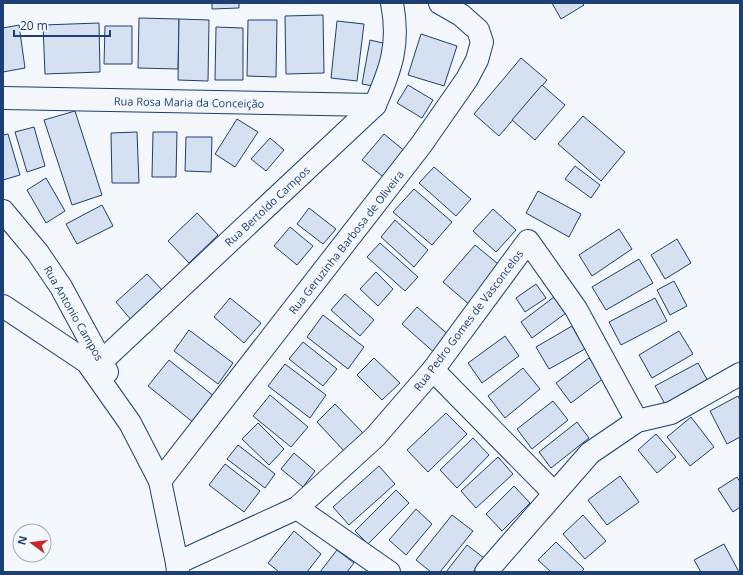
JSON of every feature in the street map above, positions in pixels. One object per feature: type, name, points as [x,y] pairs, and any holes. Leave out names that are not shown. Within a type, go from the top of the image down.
[{"type":"street","name":"Rua Geruzinha Barbosa de Oliveira","points":[[160,481],[421,145],[467,79],[477,60],[482,42],[478,30],[460,15],[440,3]]},
{"type":"street","name":"Rua Bertoldo Campos","points":[[95,361],[375,106],[388,75],[396,42],[393,9]]},
{"type":"street","name":"Rua Rosa Maria da Conceição","points":[[3,98],[375,106]]},
{"type":"street","name":"Rua Antonio Campos","points":[[3,211],[38,253],[61,287],[95,361]]},
{"type":"street","name":"Rua Pedro Gomes de Vasconcelos","points":[[177,568],[297,508],[375,437],[433,370],[528,241],[576,309],[637,421]]},
{"type":"street","points":[[3,306],[95,361],[130,423],[160,481],[177,568]]},
{"type":"street","points":[[433,370],[554,493]]},
{"type":"street","points":[[486,572],[590,453],[637,421],[671,413],[740,374]]},
{"type":"street","points":[[297,508],[389,572]]},
{"type":"building","points":[[212,3],[239,3],[239,8],[212,9]]},
{"type":"building","points":[[552,3],[582,3],[584,5],[561,19]]},
{"type":"building","points":[[323,15],[324,73],[286,74],[285,16]]},
{"type":"building","points":[[139,18],[179,19],[178,69],[138,68]]},
{"type":"building","points":[[179,19],[209,20],[208,81],[178,80]]},
{"type":"building","points":[[248,20],[277,20],[276,77],[247,76]]},
{"type":"building","points":[[337,21],[364,24],[357,81],[331,78]]},
{"type":"building","points":[[99,23],[100,72],[45,74],[43,25]]},
{"type":"building","points":[[19,25],[25,68],[3,72],[3,28]]},
{"type":"building","points":[[105,26],[132,26],[132,64],[104,64]]},
{"type":"building","points":[[216,27],[243,28],[243,80],[215,80]]},
{"type":"building","points":[[421,34],[457,46],[444,86],[408,75]]},
{"type":"building","points":[[370,40],[387,44],[379,87],[362,84]]},
{"type":"building","points":[[521,58],[547,80],[499,136],[474,114]]},
{"type":"building","points":[[408,85],[433,100],[422,118],[397,103]]},
{"type":"building","points":[[542,85],[565,105],[535,140],[512,120]]},
{"type":"building","points":[[75,111],[102,195],[72,205],[44,120]]},
{"type":"building","points":[[583,116],[625,152],[601,181],[558,144]]},
{"type":"building","points":[[237,119],[258,132],[235,167],[215,154]]},
{"type":"building","points":[[34,127],[45,166],[27,172],[15,132]]},
{"type":"building","points":[[137,132],[139,183],[112,183],[111,133]]},
{"type":"building","points":[[153,132],[177,132],[176,177],[152,177]]},
{"type":"building","points":[[8,134],[20,175],[3,180],[3,135]]},
{"type":"building","points":[[384,134],[407,153],[386,179],[362,160]]},
{"type":"building","points":[[186,137],[212,137],[211,172],[185,171]]},
{"type":"building","points":[[270,138],[284,150],[266,171],[251,159]]},
{"type":"building","points":[[575,166],[600,185],[591,198],[565,179]]},
{"type":"building","points":[[434,167],[471,199],[456,216],[419,183]]},
{"type":"building","points":[[46,178],[65,211],[46,223],[27,190]]},
{"type":"building","points":[[414,189],[452,222],[432,245],[393,212]]},
{"type":"building","points":[[538,191],[581,214],[569,237],[526,213]]},
{"type":"building","points":[[102,205],[113,226],[77,244],[66,224]]},
{"type":"building","points":[[309,208],[336,229],[323,244],[297,224]]},
{"type":"building","points":[[493,209],[516,230],[496,252],[473,231]]},
{"type":"building","points":[[197,213],[218,235],[189,263],[168,241]]},
{"type":"building","points":[[395,220],[428,250],[414,267],[381,237]]},
{"type":"building","points":[[290,227],[313,246],[297,265],[274,246]]},
{"type":"building","points":[[619,229],[632,249],[592,276],[579,255]]},
{"type":"building","points":[[677,239],[691,263],[665,279],[651,255]]},
{"type":"building","points":[[380,243],[418,277],[405,291],[367,257]]},
{"type":"building","points":[[475,245],[503,268],[471,306],[443,282]]},
{"type":"building","points":[[639,259],[653,283],[606,310],[592,287]]},
{"type":"building","points":[[376,272],[393,289],[378,306],[360,289]]},
{"type":"building","points":[[147,274],[164,292],[132,321],[116,302]]},
{"type":"building","points":[[674,281],[687,306],[670,315],[657,290]]},
{"type":"building","points":[[536,284],[546,298],[525,312],[516,298]]},
{"type":"building","points":[[345,294],[374,320],[360,336],[331,310]]},
{"type":"building","points":[[554,297],[566,313],[532,338],[521,322]]},
{"type":"building","points":[[230,298],[261,323],[244,343],[214,317]]},
{"type":"building","points":[[655,298],[667,321],[621,345],[609,322]]},
{"type":"building","points":[[417,307],[452,338],[437,355],[402,324]]},
{"type":"building","points":[[323,315],[364,347],[348,369],[307,337]]},
{"type":"building","points":[[572,326],[585,349],[549,369],[536,347]]},
{"type":"building","points":[[189,330],[233,363],[218,384],[174,351]]},
{"type":"building","points":[[679,331],[693,354],[652,378],[639,355]]},
{"type":"building","points":[[505,336],[519,356],[482,383],[468,363]]},
{"type":"building","points":[[303,342],[337,369],[323,386],[289,359]]},
{"type":"building","points":[[374,358],[400,383],[382,400],[357,375]]},
{"type":"building","points":[[589,358],[604,378],[571,403],[556,383]]},
{"type":"building","points":[[169,360],[215,397],[194,423],[148,386]]},
{"type":"building","points":[[698,363],[709,383],[666,406],[655,386]]},
{"type":"building","points":[[285,364],[326,395],[310,418],[268,386]]},
{"type":"building","points":[[523,368],[540,389],[505,418],[488,396]]},
{"type":"building","points":[[270,395],[308,427],[291,447],[253,416]]},
{"type":"building","points":[[738,396],[740,400],[740,437],[727,444],[710,411]]},
{"type":"building","points":[[553,401],[568,420],[532,449],[517,429]]},
{"type":"building","points":[[335,404],[365,435],[346,453],[317,422]]},
{"type":"building","points":[[446,413],[467,434],[428,472],[407,450]]},
{"type":"building","points":[[691,417],[714,447],[690,466],[667,437]]},
{"type":"building","points":[[577,422],[589,438],[551,468],[539,452]]},
{"type":"building","points":[[258,423],[284,449],[269,465],[242,439]]},
{"type":"building","points":[[656,434],[676,457],[657,473],[638,450]]},
{"type":"building","points":[[473,438],[489,455],[457,488],[440,470]]},
{"type":"building","points":[[238,445],[275,474],[265,488],[227,459]]},
{"type":"building","points":[[294,453],[315,471],[303,487],[281,469]]},
{"type":"building","points":[[498,457],[513,474],[476,508],[461,491]]},
{"type":"building","points":[[225,464],[260,491],[244,512],[209,485]]},
{"type":"building","points":[[379,466],[395,484],[349,525],[333,507]]},
{"type":"building","points":[[620,476],[639,502],[607,525],[588,500]]},
{"type":"building","points":[[737,477],[740,482],[740,507],[733,512],[718,489]]},
{"type":"building","points":[[514,486],[530,503],[502,531],[486,514]]},
{"type":"building","points":[[396,490],[409,503],[368,544],[355,531]]},
{"type":"building","points":[[416,509],[432,524],[406,555],[389,540]]},
{"type":"building","points":[[452,515],[473,531],[440,572],[431,572],[416,560]]},
{"type":"building","points":[[583,515],[606,541],[585,559],[563,534]]},
{"type":"building","points":[[294,531],[321,554],[307,572],[279,572],[268,563]]},
{"type":"building","points":[[556,542],[584,569],[581,572],[551,572],[538,560]]},
{"type":"building","points":[[724,544],[739,572],[701,572],[694,560]]},
{"type":"building","points":[[467,545],[484,558],[473,572],[446,572]]},
{"type":"building","points":[[337,550],[354,563],[347,572],[320,572]]}]
